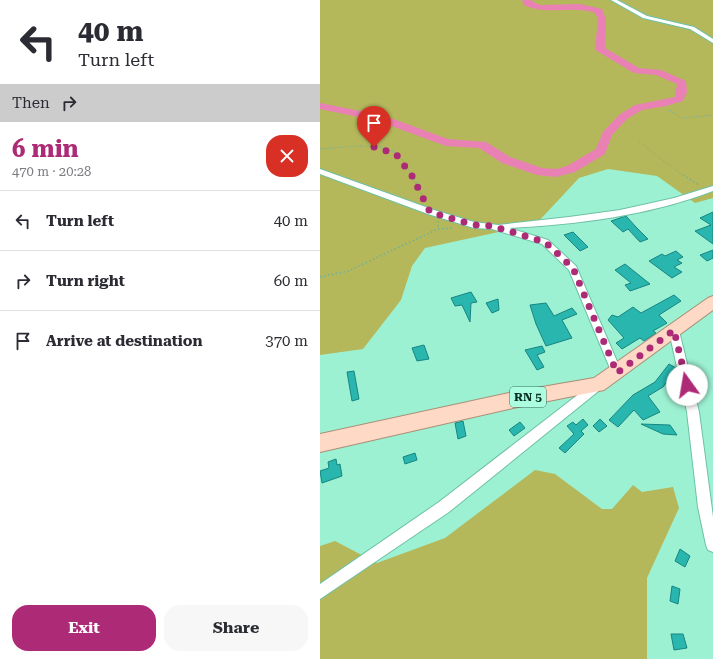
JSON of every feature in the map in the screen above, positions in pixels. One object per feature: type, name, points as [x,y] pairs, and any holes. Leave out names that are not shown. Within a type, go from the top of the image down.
[{"type":"main road","name":"RN 5","points":[[320,443],[513,400],[598,385],[617,373],[713,302]]},
{"type":"street","points":[[614,0],[644,17],[692,28],[713,41]]},
{"type":"street","points":[[320,171],[430,212],[474,225],[492,226],[536,224],[594,218],[668,202],[710,189]]},
{"type":"street","points":[[492,226],[545,242],[573,268],[617,373]]},
{"type":"street","points":[[674,330],[693,412],[704,507],[713,546]]},
{"type":"street","points":[[320,592],[444,507],[598,385]]},
{"type":"path","points":[[668,110],[683,118],[713,115]]},
{"type":"path","points":[[639,142],[674,170],[710,189]]},
{"type":"path","points":[[320,149],[374,147],[396,154],[412,176],[430,212],[438,218],[438,229]]},
{"type":"path","points":[[320,277],[348,271],[438,229],[474,225]]},
{"type":"shaded area","points":[[320,0],[713,0],[713,198],[695,203],[657,176],[608,169],[579,178],[536,224],[425,248],[412,266],[401,300],[363,349],[320,355]]},
{"type":"shaded area","points":[[535,470],[555,474],[602,509],[612,509],[633,485],[642,492],[673,487],[679,508],[647,578],[647,659],[320,659],[320,546],[335,541],[377,563],[445,538]]},
{"type":"building","points":[[713,212],[713,244],[695,231],[711,225],[700,218]]},
{"type":"building","points":[[626,216],[648,239],[640,242],[628,229],[623,232],[611,221]]},
{"type":"building","points":[[573,232],[588,247],[580,251],[564,235]]},
{"type":"building","points":[[713,250],[713,258],[707,261],[700,255]]},
{"type":"building","points":[[676,251],[683,257],[677,260],[682,263],[674,267],[682,272],[672,278],[649,261],[662,254],[665,256]]},
{"type":"building","points":[[625,264],[650,284],[630,291],[625,285],[631,283],[615,270]]},
{"type":"building","points":[[471,292],[477,302],[471,303],[470,322],[462,305],[455,306],[451,298]]},
{"type":"building","points":[[674,295],[681,301],[659,315],[667,323],[653,331],[656,333],[644,341],[640,338],[622,349],[616,343],[624,338],[608,320],[612,315],[618,317],[633,307],[641,313]]},
{"type":"building","points":[[498,299],[499,310],[492,313],[486,303]]},
{"type":"building","points":[[546,303],[554,316],[572,308],[577,314],[562,320],[572,338],[546,346],[536,324],[530,305]]},
{"type":"building","points":[[424,345],[429,359],[417,361],[412,348]]},
{"type":"building","points":[[542,346],[545,352],[537,355],[544,367],[537,370],[525,350]]},
{"type":"building","points":[[669,364],[676,368],[678,378],[677,379],[672,376],[663,387],[648,396],[660,412],[643,420],[634,410],[618,427],[609,420],[633,395],[655,382]]},
{"type":"building","points":[[354,371],[359,399],[352,401],[347,372]]},
{"type":"building","points":[[583,419],[588,425],[581,431],[584,434],[565,453],[559,448],[574,434],[567,426],[573,422],[576,425]]},
{"type":"building","points":[[600,419],[607,426],[599,432],[593,426]]},
{"type":"building","points":[[463,421],[466,436],[458,439],[455,423]]},
{"type":"building","points":[[520,422],[525,428],[514,436],[509,430]]},
{"type":"building","points":[[641,424],[670,425],[677,435],[663,434]]},
{"type":"building","points":[[415,453],[417,460],[405,464],[403,457]]},
{"type":"building","points":[[336,459],[337,465],[340,464],[342,476],[322,483],[320,471],[329,468],[328,462]]},
{"type":"building","points":[[680,549],[690,556],[685,567],[675,561]]},
{"type":"building","points":[[672,586],[680,589],[678,604],[670,601]]},
{"type":"building","points":[[671,634],[683,634],[687,648],[674,650]]},
{"type":"waterway","points":[[320,106],[381,118],[446,142],[482,145],[506,160],[541,172],[556,173],[571,169],[601,151],[607,134],[623,117],[639,107],[666,103],[679,99],[682,92],[682,83],[658,72],[637,71],[600,49],[602,19],[599,11],[580,6],[539,8],[527,3],[526,0]]},
{"type":"route","points":[[374,147],[396,154],[412,176],[430,212],[474,225],[492,226],[545,242],[573,268],[617,373],[629,362],[674,330],[687,385]]}]
